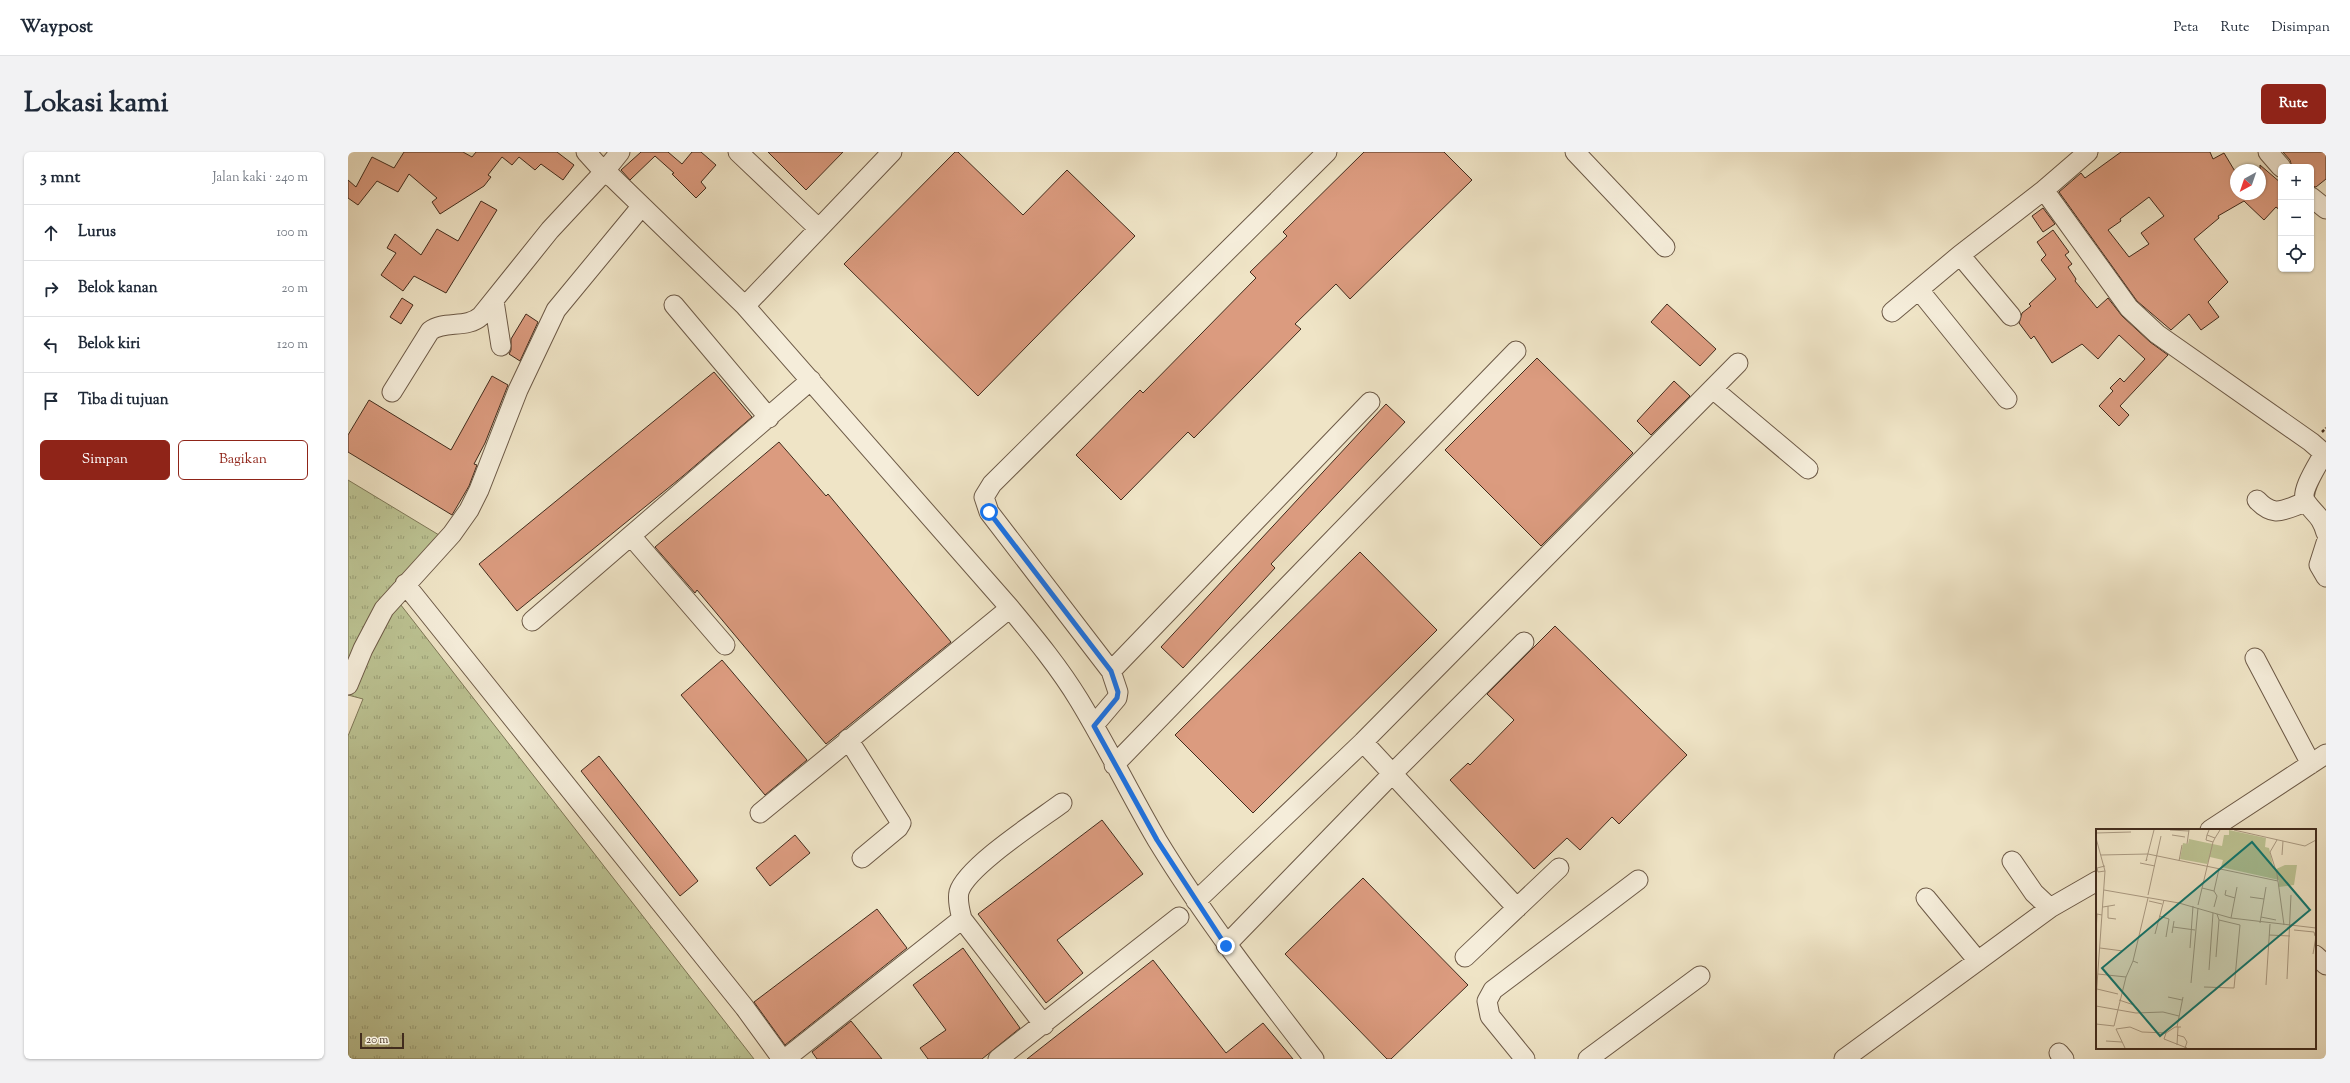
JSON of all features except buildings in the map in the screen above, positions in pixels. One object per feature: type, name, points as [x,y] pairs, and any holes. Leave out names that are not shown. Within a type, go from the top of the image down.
[{"type":"street","points":[[586,152],[604,172],[613,178],[641,207],[745,306],[1010,608],[1045,650],[1094,726],[1114,765],[1157,840],[1196,901],[1226,946],[1314,1059]]},
{"type":"street","points":[[392,392],[430,331],[436,328],[473,322],[494,301],[550,230],[604,172],[620,152]]},
{"type":"street","points":[[738,152],[818,228]]},
{"type":"street","points":[[745,306],[892,152]]},
{"type":"street","points":[[1094,726],[1117,698],[1118,692],[1111,671],[989,512],[984,497],[992,484],[1328,152]]},
{"type":"street","points":[[1575,152],[1666,247]]},
{"type":"street","points":[[1892,312],[1960,255],[2044,190],[2088,152]]},
{"type":"street","points":[[2268,152],[2278,164]]},
{"type":"street","points":[[2044,190],[2129,308],[2140,319],[2198,364],[2311,442],[2325,454],[2308,482],[2304,494],[2306,502],[2321,517],[2326,533]]},
{"type":"street","points":[[2314,199],[2326,209]]},
{"type":"street","points":[[348,686],[363,649],[384,609],[405,584],[452,534],[469,510],[480,490],[518,390],[556,310],[641,207]]},
{"type":"street","points":[[1960,255],[2011,316]]},
{"type":"street","points":[[1919,290],[2007,399]]},
{"type":"street","points":[[494,301],[501,346]]},
{"type":"street","points":[[674,304],[769,418]]},
{"type":"street","points":[[1114,765],[1516,351]]},
{"type":"street","points":[[1196,901],[1363,742],[1738,363]]},
{"type":"street","points":[[532,621],[769,418],[811,380]]},
{"type":"street","points":[[1713,389],[1808,469]]},
{"type":"street","points":[[1111,671],[1370,402]]},
{"type":"street","points":[[2257,500],[2266,510],[2275,512],[2306,502]]},
{"type":"street","points":[[631,536],[725,645]]},
{"type":"street","points":[[2326,543],[2319,565],[2326,577]]},
{"type":"street","points":[[405,584],[784,1059],[962,919]]},
{"type":"street","points":[[760,813],[848,739],[1010,608]]},
{"type":"street","points":[[1226,946],[1392,774],[1524,642]]},
{"type":"street","points":[[2212,829],[2318,759],[2255,658]]},
{"type":"street","points":[[848,739],[900,823],[898,828],[862,858]]},
{"type":"street","points":[[1363,742],[1517,908]]},
{"type":"street","points":[[1044,1025],[962,919],[958,907],[959,893],[975,869],[1062,802]]},
{"type":"street","points":[[2012,861],[2034,893],[2050,908]]},
{"type":"street","points":[[1465,957],[1559,868]]},
{"type":"street","points":[[1525,1059],[1490,1016],[1487,1001],[1493,990],[1638,880]]},
{"type":"street","points":[[1844,1059],[2050,908],[2096,882]]},
{"type":"street","points":[[1926,898],[1978,961]]},
{"type":"street","points":[[998,1059],[1044,1025],[1179,917]]},
{"type":"street","points":[[2316,956],[2326,965]]},
{"type":"street","points":[[1588,1059],[1700,976]]},
{"type":"green space","points":[[348,480],[439,535],[390,591],[754,1059],[348,1059],[348,736],[363,699],[348,695]]},
{"type":"route","points":[[989,512],[1111,671],[1118,692],[1117,698],[1094,726],[1114,765],[1157,840],[1226,946]]}]
